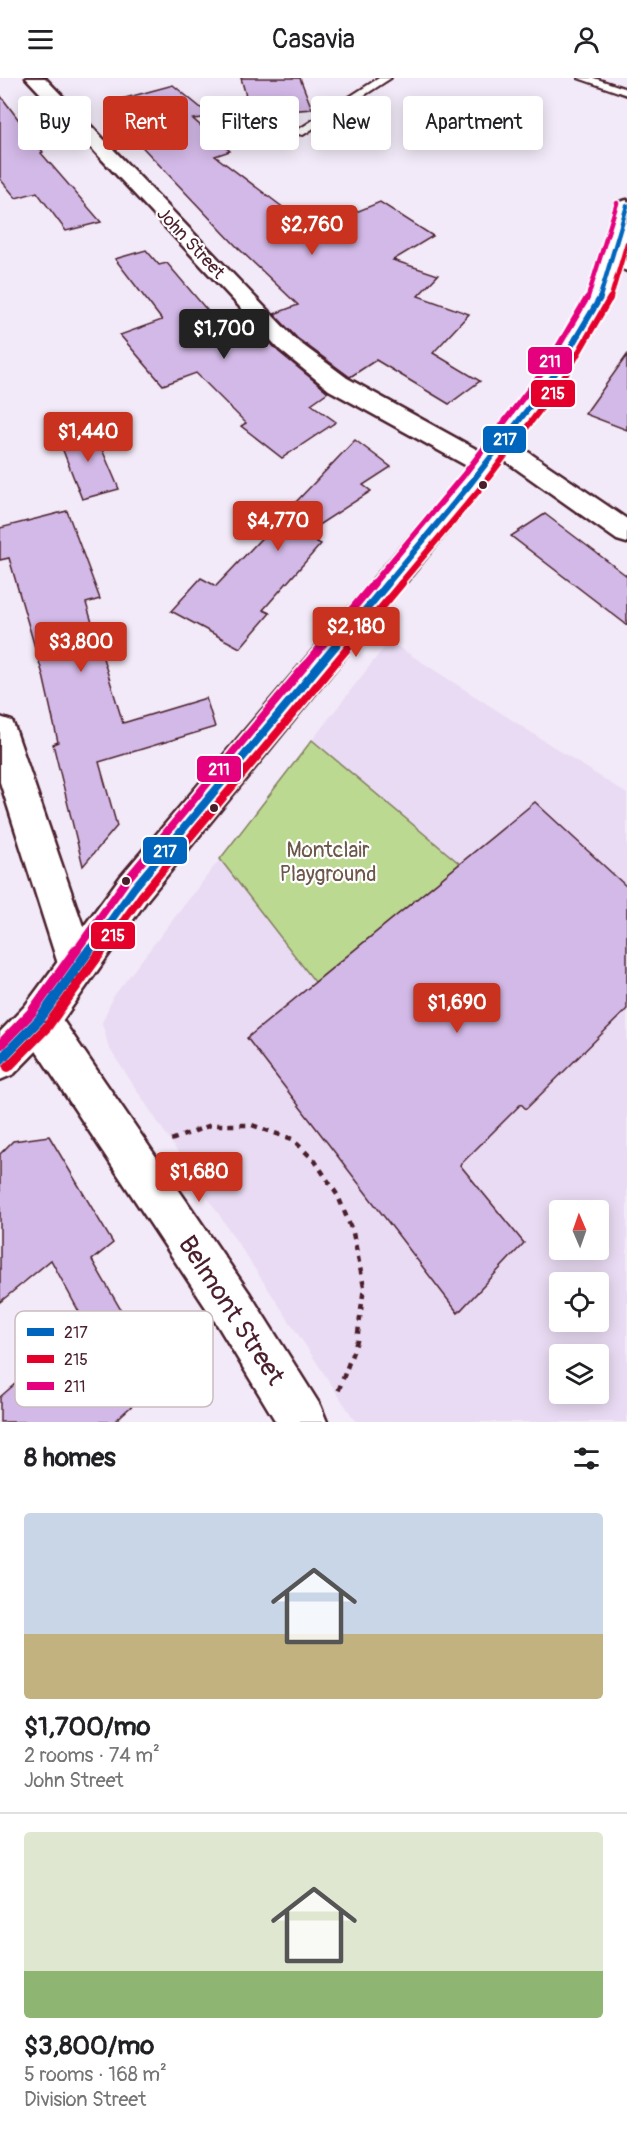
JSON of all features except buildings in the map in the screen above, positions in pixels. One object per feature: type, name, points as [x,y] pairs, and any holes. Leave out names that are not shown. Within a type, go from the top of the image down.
[{"type":"street","name":"John Street","points":[[35,78],[288,345],[338,384],[493,455],[627,533]]},
{"type":"street","points":[[0,1060],[39,1020],[76,964],[134,888],[493,455],[554,375],[600,298],[619,260],[627,206]]},
{"type":"street","points":[[0,731],[76,964]]},
{"type":"street","name":"Belmont Street","points":[[39,1020],[234,1310],[303,1422]]},
{"type":"lane","points":[[299,133],[386,78]]},
{"type":"lane","points":[[583,78],[627,92]]},
{"type":"path","points":[[171,1140],[211,1125],[252,1125],[292,1139],[315,1161],[338,1196],[353,1233],[364,1287],[357,1341],[338,1392]]},
{"type":"shaded area","points":[[389,641],[627,794],[627,1422],[356,1422],[109,1048],[102,1023],[113,997]]},
{"type":"green space","name":"Montclair Playground","points":[[312,740],[460,864],[315,982],[220,859]]},
{"type":"transit line","name":"211","points":[[0,1045],[31,1013],[126,881],[463,476],[545,369],[590,294],[617,203]]},
{"type":"transit line","name":"217","points":[[0,1060],[39,1020],[134,888],[471,483],[554,375],[600,298],[627,206]]},
{"type":"transit line","name":"215","points":[[8,1067],[47,1027],[142,895],[479,490],[562,381],[609,303],[627,243]]}]
